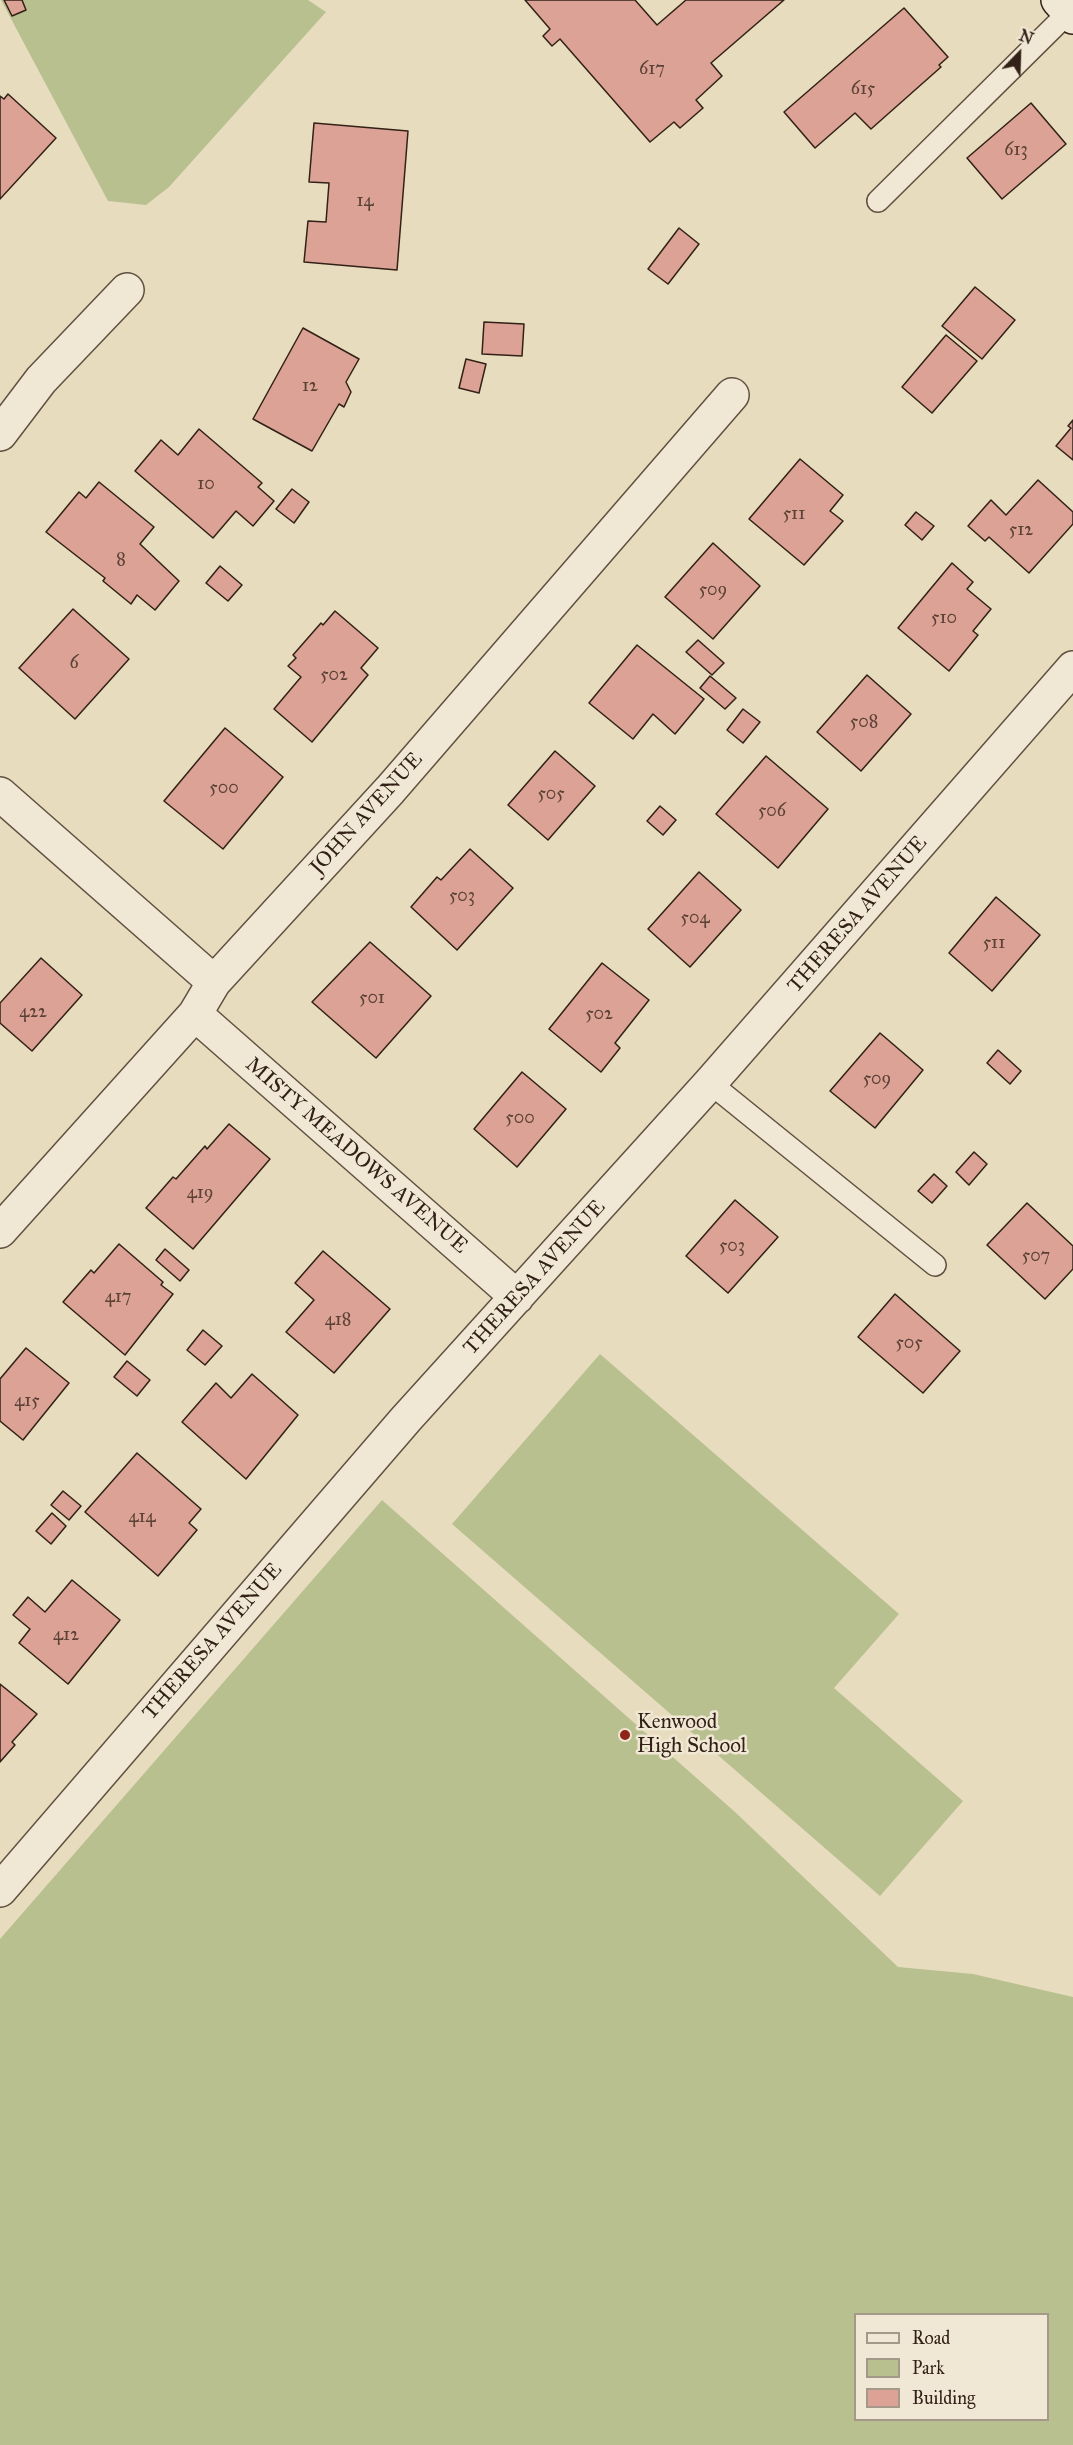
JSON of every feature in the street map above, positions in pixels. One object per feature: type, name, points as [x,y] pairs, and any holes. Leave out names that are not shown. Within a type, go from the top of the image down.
[{"type":"street","points":[[0,434],[41,380],[127,290]]},
{"type":"street","name":"JOHN AVENUE","points":[[0,1231],[195,1014],[214,982],[390,790],[732,395]]},
{"type":"street","name":"THERESA AVENUE","points":[[0,1890],[406,1419],[710,1083],[1073,668]]},
{"type":"street","points":[[0,794],[214,982]]},
{"type":"street","name":"MISTY MEADOWS AVENUE","points":[[195,1014],[517,1297]]},
{"type":"lane","points":[[878,201],[1067,10]]},
{"type":"lane","points":[[710,1083],[935,1265]]},
{"type":"green space","points":[[1,0],[308,0],[326,12],[169,187],[146,205],[108,201]]},
{"type":"green space","points":[[600,1354],[899,1614],[834,1688],[963,1801],[880,1896],[452,1524]]},
{"type":"green space","name":"Kenwood High School","points":[[382,1500],[735,1812],[898,1967],[973,1974],[1073,1997],[1073,2445],[0,2445],[0,1939]]},
{"type":"building","points":[[4,0],[22,0],[26,10],[12,16]]},
{"type":"building","points":[[525,0],[635,0],[657,25],[686,0],[784,0],[711,63],[722,76],[696,100],[703,108],[680,128],[674,122],[650,142],[560,39],[552,46],[543,36],[550,29]]},
{"type":"building","points":[[904,8],[948,57],[939,65],[941,67],[871,129],[855,113],[815,148],[784,112]]},
{"type":"building","points":[[8,94],[56,138],[0,199],[0,96],[4,99]]},
{"type":"building","points":[[1031,103],[1066,144],[1002,199],[967,158]]},
{"type":"building","points":[[314,123],[408,131],[397,270],[304,262],[308,221],[326,222],[329,183],[309,182]]},
{"type":"building","points":[[679,228],[699,244],[668,284],[648,269]]},
{"type":"building","points":[[975,287],[1015,320],[982,359],[942,326]]},
{"type":"building","points":[[484,322],[524,324],[522,356],[482,354]]},
{"type":"building","points":[[303,328],[359,359],[346,382],[351,392],[344,407],[339,404],[312,451],[253,419]]},
{"type":"building","points":[[946,335],[977,361],[932,413],[902,387]]},
{"type":"building","points":[[466,359],[486,364],[479,393],[459,388]]},
{"type":"building","points":[[1073,420],[1073,460],[1056,446],[1071,428],[1068,426]]},
{"type":"building","points":[[199,429],[262,483],[258,487],[274,501],[253,526],[236,511],[213,538],[135,471],[161,440],[178,455]]},
{"type":"building","points":[[800,459],[843,495],[830,511],[843,521],[804,565],[749,519]]},
{"type":"building","points":[[1038,480],[1073,512],[1073,524],[1029,573],[989,537],[985,541],[968,526],[991,500],[1006,515]]},
{"type":"building","points":[[99,482],[154,527],[140,544],[179,581],[155,610],[137,595],[131,604],[103,581],[105,578],[46,532],[79,492],[86,498]]},
{"type":"building","points":[[292,489],[309,502],[294,523],[276,509]]},
{"type":"building","points":[[916,512],[934,526],[922,540],[905,525]]},
{"type":"building","points":[[713,543],[760,586],[713,639],[665,597]]},
{"type":"building","points":[[952,563],[973,582],[967,589],[991,609],[973,631],[978,635],[949,671],[898,628]]},
{"type":"building","points":[[220,566],[242,585],[228,601],[206,583]]},
{"type":"building","points":[[73,609],[129,659],[75,719],[19,668]]},
{"type":"building","points":[[335,611],[378,648],[361,668],[368,675],[312,742],[274,709],[301,677],[288,666],[296,658],[293,655],[321,623],[323,625]]},
{"type":"building","points":[[698,640],[724,663],[712,675],[686,652]]},
{"type":"building","points":[[637,645],[704,699],[675,734],[653,714],[633,739],[589,703]]},
{"type":"building","points":[[867,675],[911,714],[861,771],[817,732]]},
{"type":"building","points":[[710,676],[736,698],[725,709],[700,688]]},
{"type":"building","points":[[743,709],[760,722],[743,743],[727,730]]},
{"type":"building","points":[[225,728],[283,777],[223,849],[164,801]]},
{"type":"building","points":[[555,751],[595,786],[548,840],[508,805]]},
{"type":"building","points":[[766,756],[828,809],[778,868],[716,814]]},
{"type":"building","points":[[660,806],[676,820],[663,835],[647,821]]},
{"type":"building","points":[[470,849],[513,888],[457,950],[411,907],[437,877],[441,880]]},
{"type":"building","points":[[699,872],[741,910],[690,967],[648,929]]},
{"type":"building","points":[[996,897],[1040,935],[992,991],[949,953]]},
{"type":"building","points":[[370,942],[431,996],[376,1058],[312,1002]]},
{"type":"building","points":[[41,958],[82,995],[32,1051],[0,1023],[0,1003]]},
{"type":"building","points":[[602,963],[649,1000],[615,1043],[620,1048],[601,1072],[549,1029]]},
{"type":"building","points":[[880,1033],[923,1070],[875,1128],[830,1091]]},
{"type":"building","points":[[998,1050],[1021,1071],[1010,1084],[987,1063]]},
{"type":"building","points":[[522,1072],[566,1109],[517,1167],[474,1129]]},
{"type":"building","points":[[229,1124],[270,1159],[193,1249],[146,1208],[173,1177],[176,1179],[205,1146],[207,1149]]},
{"type":"building","points":[[974,1152],[987,1164],[969,1185],[956,1172]]},
{"type":"building","points":[[934,1174],[947,1186],[932,1203],[918,1191]]},
{"type":"building","points":[[735,1200],[778,1237],[728,1293],[686,1256]]},
{"type":"building","points":[[1027,1203],[1073,1246],[1073,1269],[1045,1299],[987,1245]]},
{"type":"building","points":[[119,1244],[163,1282],[161,1285],[173,1294],[125,1355],[63,1302],[91,1270],[94,1273]]},
{"type":"building","points":[[165,1249],[189,1270],[180,1281],[156,1260]]},
{"type":"building","points":[[323,1251],[390,1309],[334,1373],[286,1332],[314,1300],[295,1283]]},
{"type":"building","points":[[895,1294],[960,1351],[923,1393],[858,1337]]},
{"type":"building","points":[[203,1330],[222,1346],[205,1365],[187,1350]]},
{"type":"building","points":[[26,1348],[69,1383],[23,1440],[0,1421],[0,1379]]},
{"type":"building","points":[[127,1361],[150,1380],[137,1396],[114,1377]]},
{"type":"building","points":[[252,1374],[298,1415],[246,1479],[182,1422],[216,1383],[231,1398]]},
{"type":"building","points":[[137,1453],[201,1509],[189,1523],[197,1530],[158,1576],[85,1512]]},
{"type":"building","points":[[63,1491],[81,1506],[69,1520],[51,1505]]},
{"type":"building","points":[[52,1513],[66,1526],[51,1544],[36,1531]]},
{"type":"building","points":[[72,1580],[120,1620],[68,1684],[19,1643],[30,1629],[13,1615],[28,1597],[45,1612]]},
{"type":"building","points":[[0,1684],[37,1714],[12,1742],[15,1745],[0,1762]]},
{"type":"place","name":"Kenwood High School","points":[[625,1735]]}]
